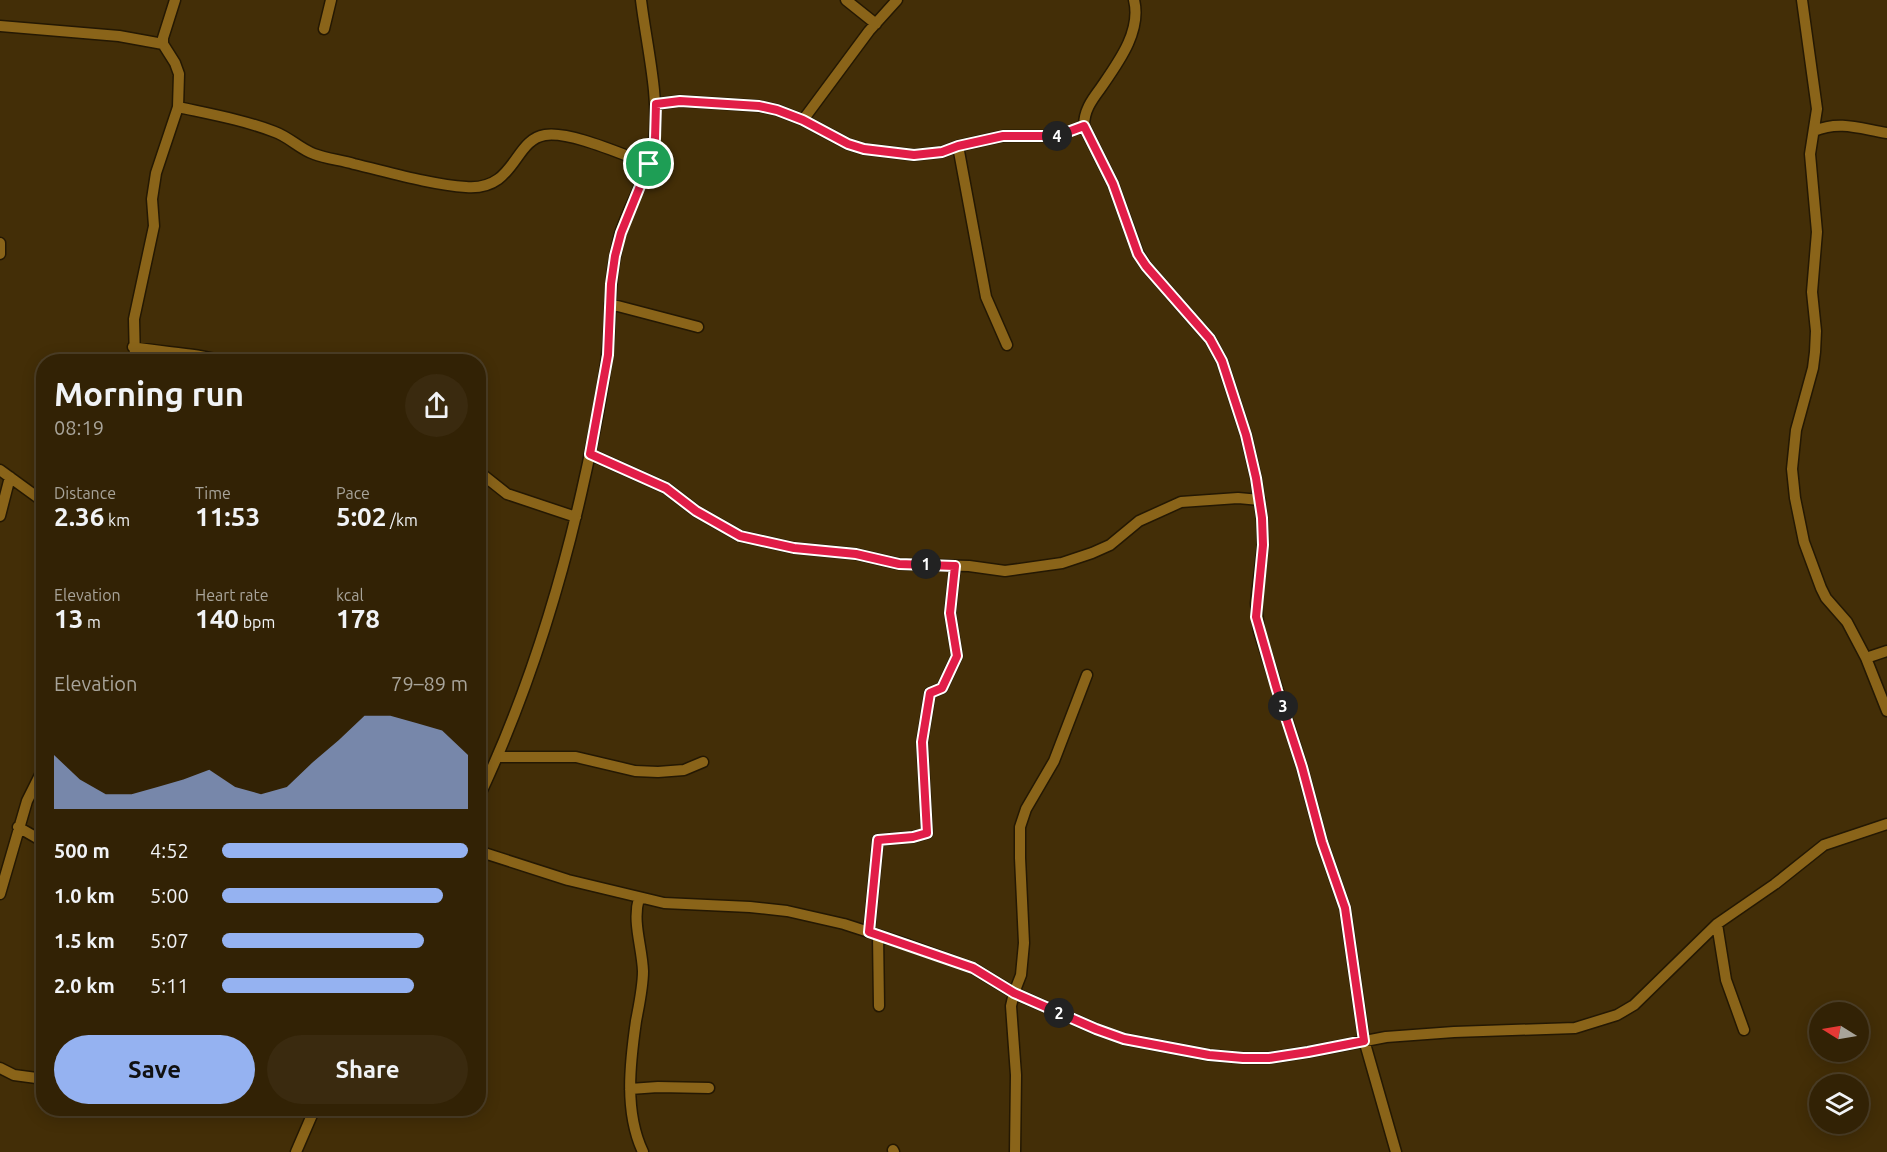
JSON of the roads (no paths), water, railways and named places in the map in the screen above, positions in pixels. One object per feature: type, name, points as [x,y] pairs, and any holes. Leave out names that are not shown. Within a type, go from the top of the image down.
[{"type":"street","points":[[134,354],[134,319],[154,226],[152,199],[156,173],[178,107],[179,74],[175,63],[163,45],[163,38],[175,0]]},
{"type":"street","points":[[324,29],[331,0]]},
{"type":"street","points":[[486,782],[524,694],[576,517],[608,355],[613,265],[621,233],[649,164],[655,139],[656,104],[641,0]]},
{"type":"street","points":[[846,0],[876,24]]},
{"type":"street","points":[[803,120],[897,0]]},
{"type":"street","points":[[1134,0],[1136,20],[1131,37],[1114,69],[1087,108],[1084,126],[1113,184],[1138,254],[1210,339],[1222,361],[1246,435],[1260,500],[1263,545],[1256,617],[1302,767],[1322,842],[1345,908],[1364,1041],[1396,1152]]},
{"type":"street","points":[[1802,0],[1817,109],[1810,154],[1817,232],[1812,292],[1816,331],[1813,368],[1796,430],[1792,470],[1798,519],[1810,563],[1826,598],[1847,622],[1866,658],[1887,711]]},
{"type":"street","points":[[0,26],[119,36],[163,45]]},
{"type":"street","points":[[656,104],[680,101],[759,106],[803,120],[834,137],[864,149],[928,155],[1003,136],[1057,136],[1084,126]]},
{"type":"street","points":[[178,107],[275,132],[316,155],[462,187],[483,186],[497,181],[508,172],[538,136],[564,135],[649,164]]},
{"type":"street","points":[[1814,131],[1837,125],[1863,127],[1887,133]]},
{"type":"street","points":[[958,146],[986,297],[1007,345]]},
{"type":"street","points":[[0,243],[0,254]]},
{"type":"street","points":[[610,304],[698,327]]},
{"type":"street","points":[[133,347],[180,354]]},
{"type":"street","points":[[590,454],[666,488],[696,511],[740,536],[794,548],[856,554],[899,564],[1005,571],[1062,563],[1110,545],[1139,521],[1181,502],[1238,498],[1260,500]]},
{"type":"street","points":[[0,470],[36,496]]},
{"type":"street","points":[[0,516],[10,477]]},
{"type":"street","points":[[486,477],[507,494],[576,517]]},
{"type":"street","points":[[879,1006],[874,934],[878,840],[913,837],[927,833],[922,742],[930,693],[942,688],[957,656],[950,613],[955,566]]},
{"type":"street","points":[[1866,658],[1887,651]]},
{"type":"street","points":[[1015,1152],[1016,1074],[1011,1006],[1021,975],[1024,943],[1020,827],[1026,809],[1054,761],[1087,675]]},
{"type":"street","points":[[498,757],[576,757],[635,771],[658,772],[684,770],[703,762]]},
{"type":"street","points":[[0,894],[18,827],[36,783]]},
{"type":"street","points":[[486,854],[568,880],[664,903],[787,911],[874,934],[973,968],[1014,993],[1124,1039],[1209,1055],[1269,1058],[1386,1037],[1454,1032],[1575,1029],[1617,1015],[1634,1005],[1717,924],[1775,884],[1824,845],[1887,824]]},
{"type":"street","points":[[18,827],[36,837]]},
{"type":"street","points":[[639,898],[636,919],[643,972],[632,1050],[630,1089],[635,1131],[643,1152]]},
{"type":"street","points":[[1717,924],[1726,980],[1744,1030]]},
{"type":"street","points":[[0,1068],[14,1075],[36,1078]]},
{"type":"street","points":[[630,1089],[710,1088]]},
{"type":"street","points":[[296,1152],[312,1116]]}]
